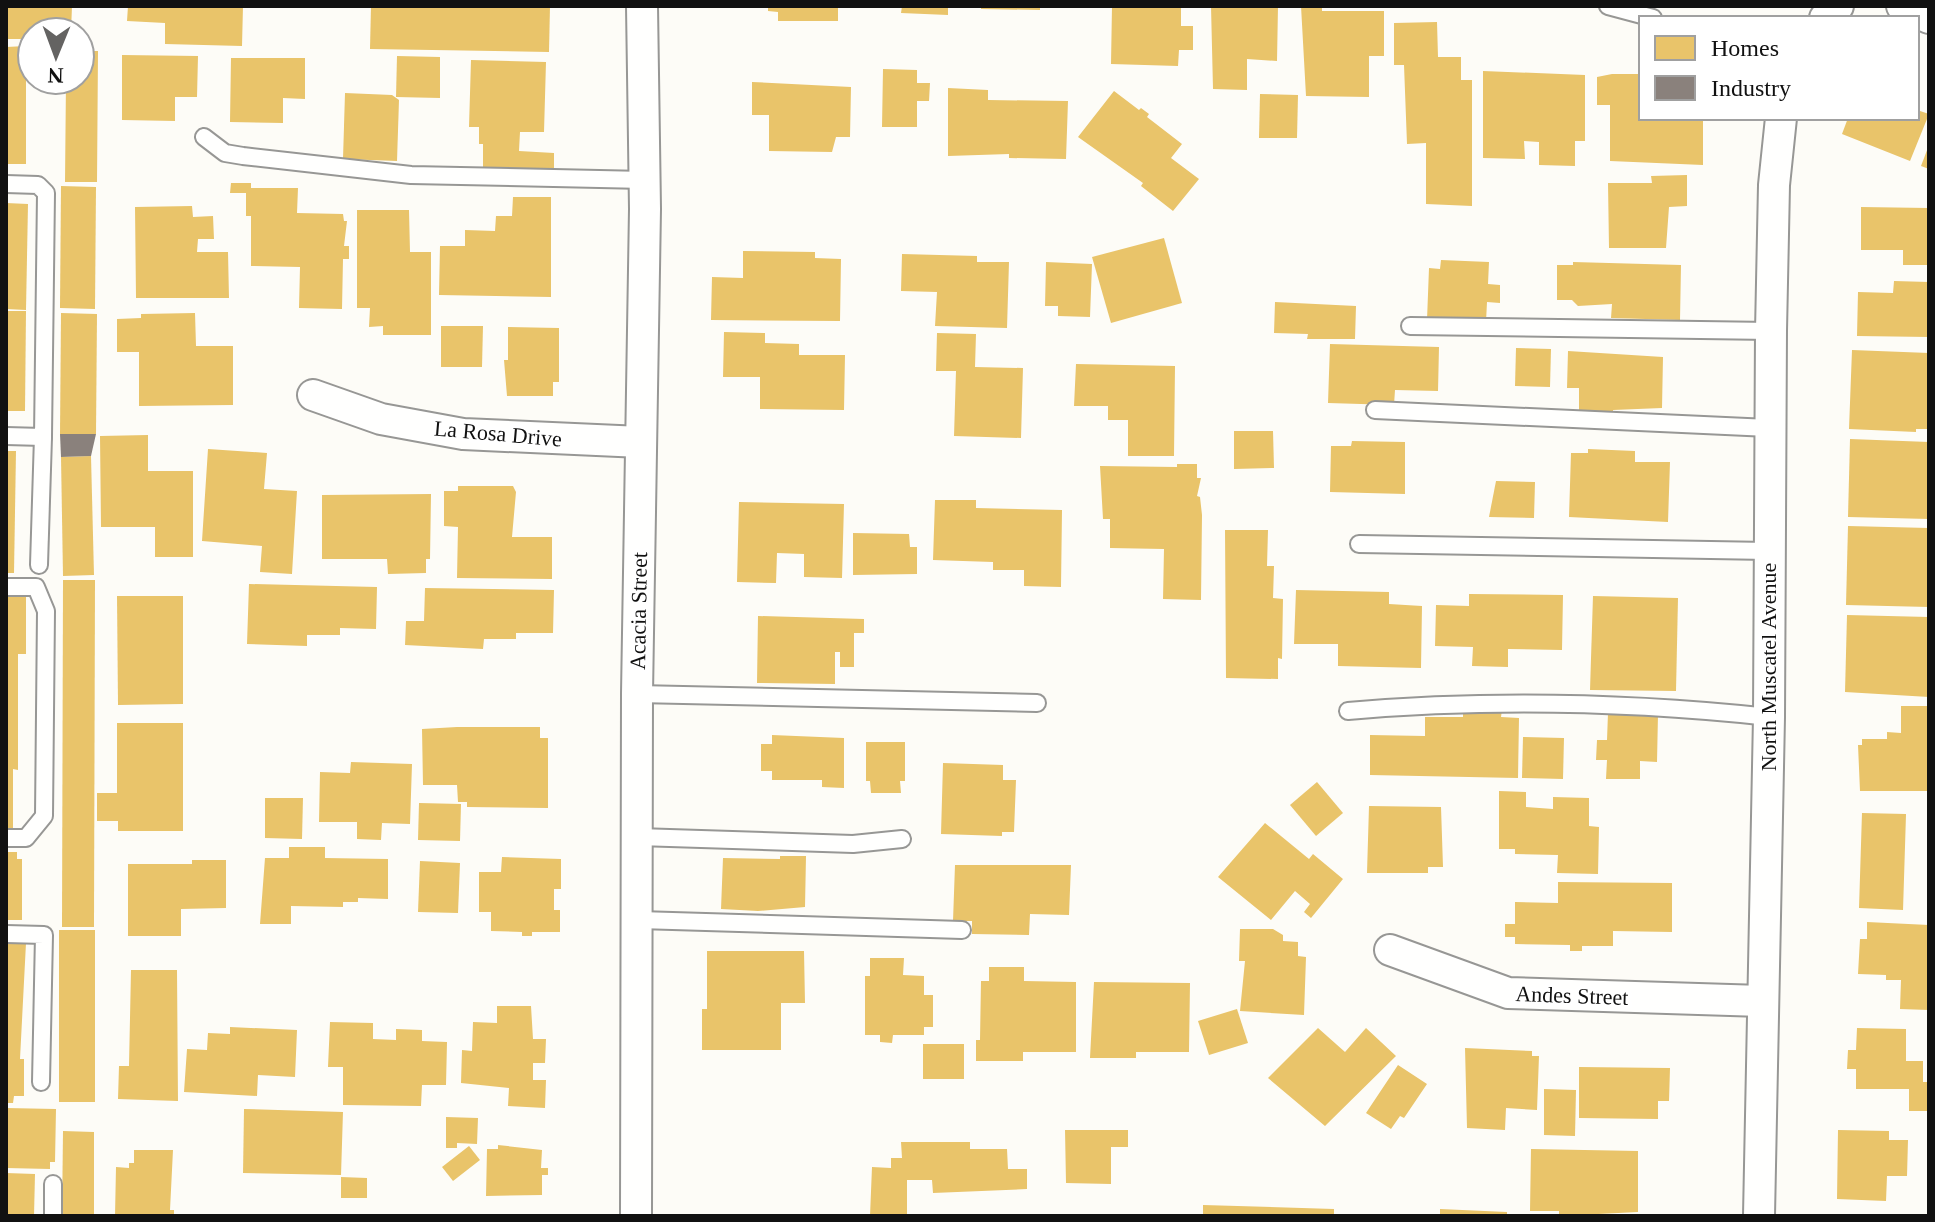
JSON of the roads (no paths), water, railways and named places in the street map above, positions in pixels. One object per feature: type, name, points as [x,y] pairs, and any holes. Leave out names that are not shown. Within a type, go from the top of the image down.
[{"type":"street","name":"Acacia Street","points":[[636,1216],[639,920],[637,694],[645,180],[642,6]]},
{"type":"street","points":[[1902,6],[1929,18]]},
{"type":"street","name":"North Muscatel Avenue","points":[[1759,1216],[1769,717],[1769,428],[1774,185],[1781,120]]},
{"type":"street","name":"La Rosa Drive","points":[[313,395],[381,419],[463,434],[641,442]]},
{"type":"street","name":"Andes Street","points":[[1390,950],[1508,993],[1762,1001]]},
{"type":"lane","points":[[1608,6],[1646,16]]},
{"type":"lane","points":[[204,137],[225,153],[411,175],[645,180]]},
{"type":"lane","points":[[6,184],[38,185],[46,193],[39,565]]},
{"type":"lane","points":[[1410,326],[1771,331]]},
{"type":"lane","points":[[1375,410],[1769,428]]},
{"type":"lane","points":[[6,436],[43,437]]},
{"type":"lane","points":[[1359,544],[1768,551]]},
{"type":"lane","points":[[6,587],[36,587],[46,611],[44,816],[26,838],[6,838]]},
{"type":"lane","points":[[637,694],[1037,703]]},
{"type":"lane","points":[[1348,711],[1439,703],[1664,706],[1769,717]]},
{"type":"lane","points":[[638,837],[853,844],[902,839]]},
{"type":"lane","points":[[639,920],[962,930]]},
{"type":"lane","points":[[6,934],[44,935],[41,1082]]},
{"type":"lane","points":[[53,1184],[53,1216]]}]
